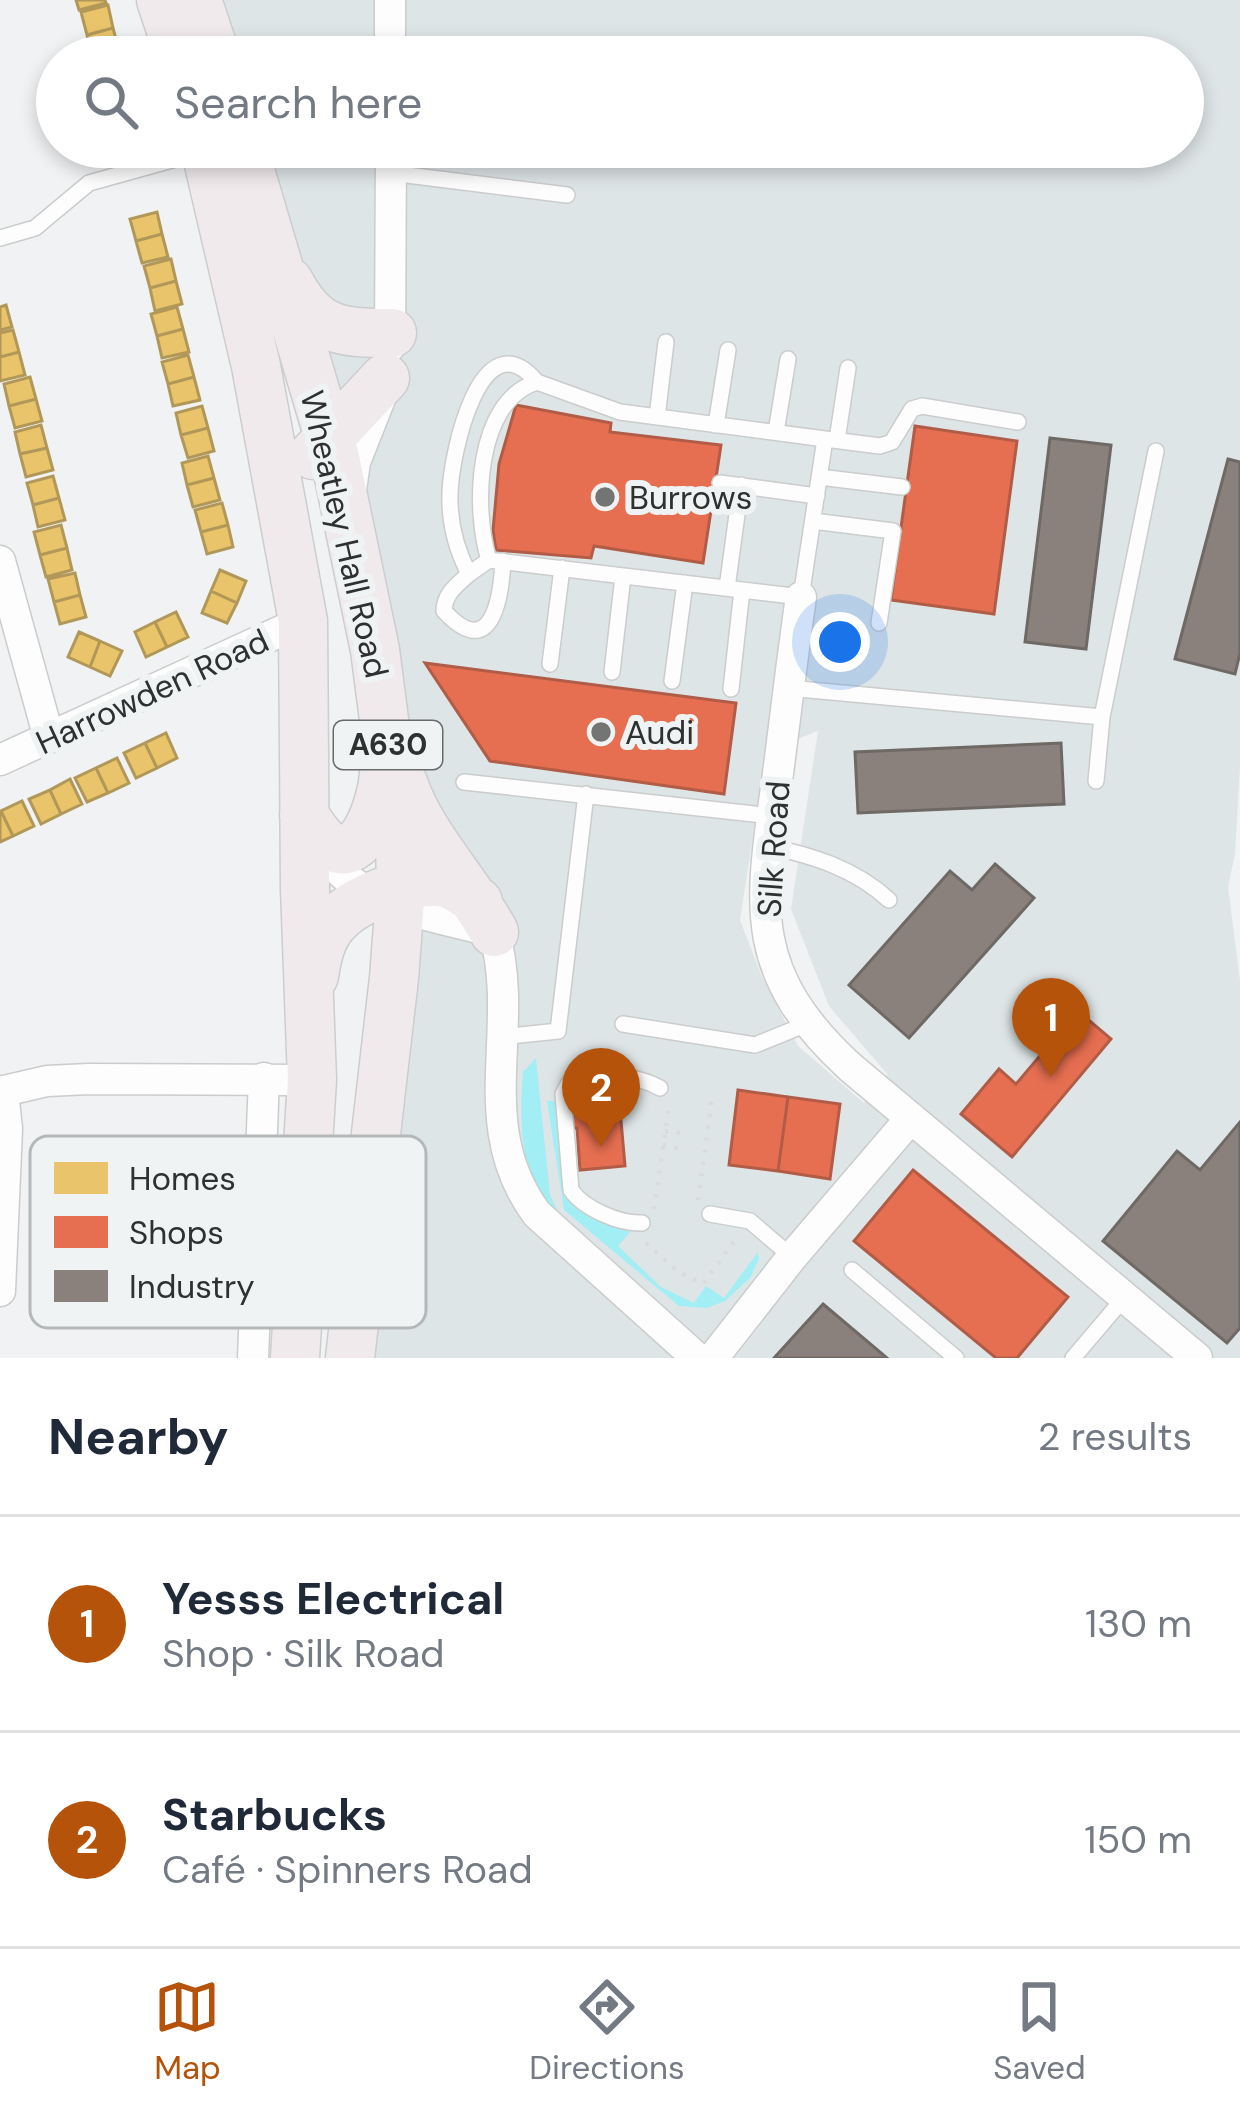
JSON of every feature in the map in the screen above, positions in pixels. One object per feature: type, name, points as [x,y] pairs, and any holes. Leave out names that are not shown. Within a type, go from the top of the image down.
[{"type":"highway","points":[[161,0],[172,36]]},
{"type":"highway","points":[[197,0],[209,36]]},
{"type":"highway","name":"Wheatley Hall Road","points":[[221,168],[301,611],[312,1080],[309,1136]]},
{"type":"highway","name":"Wheatley Hall Road","points":[[229,168],[274,251],[328,436],[376,650],[400,843],[392,897],[394,973],[375,1136]]},
{"type":"highway","points":[[274,251],[296,294],[317,320],[388,355],[310,460],[297,505],[301,611]]},
{"type":"highway","points":[[304,815],[335,849],[360,840],[373,824],[383,790],[385,727]]},
{"type":"highway","points":[[385,727],[410,802],[486,917]]},
{"type":"highway","points":[[310,1004],[327,932],[340,918],[419,881],[451,884],[486,917]]},
{"type":"highway","name":"Wheatley Hall Road","points":[[295,1358],[297,1328]]},
{"type":"highway","name":"Wheatley Hall Road","points":[[350,1358],[353,1328]]},
{"type":"street","points":[[390,0],[390,36]]},
{"type":"street","points":[[351,532],[355,462],[381,397],[388,355],[391,168]]},
{"type":"street","points":[[0,561],[49,738]]},
{"type":"street","name":"Silk Road","points":[[801,598],[763,914],[772,957],[790,1000],[807,1024],[910,1118],[1187,1355]]},
{"type":"street","name":"Harrowden Road","points":[[0,760],[301,611]]},
{"type":"street","points":[[304,815],[337,870],[392,897]]},
{"type":"street","points":[[394,973],[415,945],[432,933],[486,917],[503,963],[499,1107],[504,1148],[520,1191],[537,1214],[697,1358]]},
{"type":"street","points":[[262,1136],[264,1078]]},
{"type":"street","points":[[0,1291],[7,1130],[2,1092],[47,1081],[89,1079],[312,1080]]},
{"type":"street","points":[[713,1358],[910,1118]]},
{"type":"street","points":[[253,1358],[254,1328]]},
{"type":"lane","points":[[0,238],[35,228],[89,183],[144,168]]},
{"type":"lane","points":[[432,168],[566,194]]},
{"type":"lane","points":[[657,417],[666,342]]},
{"type":"lane","points":[[716,424],[728,350]]},
{"type":"lane","points":[[776,432],[788,358]]},
{"type":"lane","points":[[469,574],[459,555],[450,496],[454,449],[466,410],[487,377],[512,362],[523,364],[537,382],[620,412],[880,446],[892,442],[905,417],[922,406],[1018,422]]},
{"type":"lane","points":[[537,382],[525,385],[504,409],[487,447],[478,491],[496,561],[495,615],[487,626],[465,629],[444,611],[444,602],[469,574],[496,561],[801,598],[819,477],[848,368]]},
{"type":"lane","points":[[1096,781],[1102,717],[1156,451]]},
{"type":"lane","points":[[819,477],[902,488]]},
{"type":"lane","points":[[720,483],[817,496]]},
{"type":"lane","points":[[731,689],[741,485]]},
{"type":"lane","points":[[813,521],[893,531],[879,623]]},
{"type":"lane","points":[[550,664],[562,568]]},
{"type":"lane","points":[[612,672],[623,576]]},
{"type":"lane","points":[[672,681],[685,583]]},
{"type":"lane","points":[[788,688],[1102,717]]},
{"type":"lane","points":[[464,782],[586,794],[770,831],[869,881],[889,900]]},
{"type":"lane","points":[[501,1037],[558,1031],[586,794]]},
{"type":"lane","points":[[622,1024],[755,1045],[807,1024]]},
{"type":"lane","points":[[641,1221],[580,1202],[571,1190],[564,1089],[579,1077],[593,1076],[650,1082],[666,1089]]},
{"type":"lane","points":[[703,1212],[746,1220],[792,1257]]},
{"type":"lane","points":[[852,1270],[956,1358]]},
{"type":"lane","points":[[1072,1358],[1124,1298]]},
{"type":"path","points":[[666,1089],[663,1145],[641,1221],[675,1270],[703,1284],[746,1220]]},
{"type":"path","points":[[703,1212],[712,1098]]},
{"type":"path","points":[[665,1131],[685,1134]]},
{"type":"path","points":[[663,1145],[683,1149]]},
{"type":"shaded area","points":[[197,0],[1240,0],[1240,766],[1235,854],[1228,887],[1240,981],[1240,1358],[350,1358],[353,1328],[426,1328],[426,1136],[372,1136],[400,843],[248,168],[1204,168],[1204,36],[209,36]],"holes":[[[818,731],[791,909],[829,1006],[888,1075],[864,1103],[798,1046],[762,977],[740,920],[766,751]]]},
{"type":"shaded area","points":[[536,1058],[550,1195],[558,1212],[535,1184],[524,1148],[523,1072]]},
{"type":"shaded area","points":[[547,1101],[557,1101],[565,1193],[580,1211],[630,1232],[618,1246],[661,1287],[694,1303],[706,1286],[724,1298],[758,1252],[750,1278],[725,1301],[707,1308],[679,1306],[564,1210]]},
{"type":"building: Homes","points":[[76,0],[105,0],[106,3],[79,10]]},
{"type":"building: Homes","points":[[108,5],[113,28],[87,35],[81,12]]},
{"type":"building: Homes","points":[[113,28],[115,36],[87,36]]},
{"type":"building: Homes","points":[[157,212],[162,234],[136,241],[130,219]]},
{"type":"building: Homes","points":[[162,234],[168,257],[142,263],[136,241]]},
{"type":"building: Homes","points":[[171,259],[176,281],[150,288],[144,266]]},
{"type":"building: Homes","points":[[176,281],[182,304],[155,311],[150,288]]},
{"type":"building: Homes","points":[[6,305],[12,327],[0,330],[0,307]]},
{"type":"building: Homes","points":[[177,307],[183,329],[157,336],[151,314]]},
{"type":"building: Homes","points":[[183,329],[189,352],[162,358],[157,336]]},
{"type":"building: Homes","points":[[13,330],[19,352],[0,357],[0,333]]},
{"type":"building: Homes","points":[[19,352],[25,375],[0,381],[0,357]]},
{"type":"building: Homes","points":[[188,355],[194,377],[168,384],[162,362]]},
{"type":"building: Homes","points":[[30,377],[36,399],[9,406],[4,384]]},
{"type":"building: Homes","points":[[194,377],[200,400],[173,406],[168,384]]},
{"type":"building: Homes","points":[[36,399],[42,421],[15,428],[9,406]]},
{"type":"building: Homes","points":[[202,406],[208,428],[181,435],[176,413]]},
{"type":"building: Homes","points":[[41,425],[47,448],[20,454],[15,432]]},
{"type":"building: Homes","points":[[208,428],[214,451],[188,458],[181,435]]},
{"type":"building: Homes","points":[[47,448],[53,470],[26,477],[20,454]]},
{"type":"building: Homes","points":[[208,456],[214,478],[187,485],[182,463]]},
{"type":"building: Homes","points":[[53,476],[59,498],[33,505],[27,483]]},
{"type":"building: Homes","points":[[214,478],[220,500],[193,507],[187,485]]},
{"type":"building: Homes","points":[[59,498],[65,520],[38,527],[33,505]]},
{"type":"building: Homes","points":[[222,503],[228,525],[201,532],[195,510]]},
{"type":"building: Homes","points":[[61,525],[67,548],[40,555],[34,532]]},
{"type":"building: Homes","points":[[228,525],[233,547],[207,554],[201,532]]},
{"type":"building: Homes","points":[[67,548],[72,570],[46,577],[40,555]]},
{"type":"building: Homes","points":[[220,570],[246,581],[237,603],[211,591]]},
{"type":"building: Homes","points":[[75,573],[80,595],[54,602],[48,579]]},
{"type":"building: Homes","points":[[211,591],[237,603],[227,623],[202,613]]},
{"type":"building: Homes","points":[[80,595],[86,617],[60,624],[54,602]]},
{"type":"building: Homes","points":[[176,612],[188,637],[167,647],[155,622]]},
{"type":"building: Homes","points":[[155,622],[167,647],[146,657],[135,632]]},
{"type":"building: Homes","points":[[79,632],[100,641],[90,667],[68,657]]},
{"type":"building: Homes","points":[[100,641],[122,651],[110,676],[90,667]]},
{"type":"building: Homes","points":[[166,733],[177,758],[157,768],[145,743]]},
{"type":"building: Homes","points":[[145,743],[157,768],[136,778],[124,753]]},
{"type":"building: Homes","points":[[117,758],[129,783],[108,793],[96,768]]},
{"type":"building: Homes","points":[[96,768],[108,793],[87,802],[75,778]]},
{"type":"building: Homes","points":[[70,779],[82,804],[61,814],[50,790]]},
{"type":"building: Homes","points":[[50,790],[61,814],[41,824],[29,799]]},
{"type":"building: Homes","points":[[22,801],[34,826],[13,836],[1,811]]},
{"type":"building: Homes","points":[[0,812],[13,836],[0,842]]},
{"type":"building: Shops","name":"Burrows","points":[[516,405],[611,423],[610,432],[721,445],[703,563],[594,546],[591,558],[496,550],[493,530],[499,464]]},
{"type":"building: Shops","points":[[915,426],[1017,441],[994,614],[891,600]]},
{"type":"building: Shops","name":"Audi","points":[[425,663],[736,703],[724,794],[490,761]]},
{"type":"building: Shops","points":[[1078,1011],[1111,1039],[1012,1157],[961,1114],[999,1069],[1016,1084]]},
{"type":"building: Shops","points":[[738,1090],[788,1097],[778,1171],[729,1165]]},
{"type":"building: Shops","points":[[788,1097],[840,1104],[830,1179],[778,1171]]},
{"type":"building: Shops","points":[[619,1098],[625,1166],[580,1170],[577,1128],[568,1128],[567,1113],[576,1113],[575,1102]]},
{"type":"building: Shops","points":[[913,1170],[1068,1297],[1017,1358],[996,1358],[854,1241]]},
{"type":"building: Industry","points":[[1050,438],[1111,445],[1086,649],[1025,642]]},
{"type":"building: Industry","points":[[1228,459],[1240,462],[1240,653],[1235,674],[1175,659]]},
{"type":"building: Industry","points":[[1061,743],[1064,804],[858,813],[855,752]]},
{"type":"building: Industry","points":[[995,864],[1034,898],[909,1038],[849,985],[950,871],[972,890]]},
{"type":"building: Industry","points":[[1240,1122],[1240,1328],[1227,1343],[1103,1241],[1177,1151],[1200,1170]]},
{"type":"building: Industry","points":[[823,1304],[887,1358],[774,1358]]},
{"type":"place","name":"Burrows","points":[[605,497]]},
{"type":"place","name":"Audi","points":[[601,732]]},
{"type":"place","name":"Yesss Electrical","points":[[1051,1077]]},
{"type":"place","name":"Starbucks","points":[[601,1147]]}]
